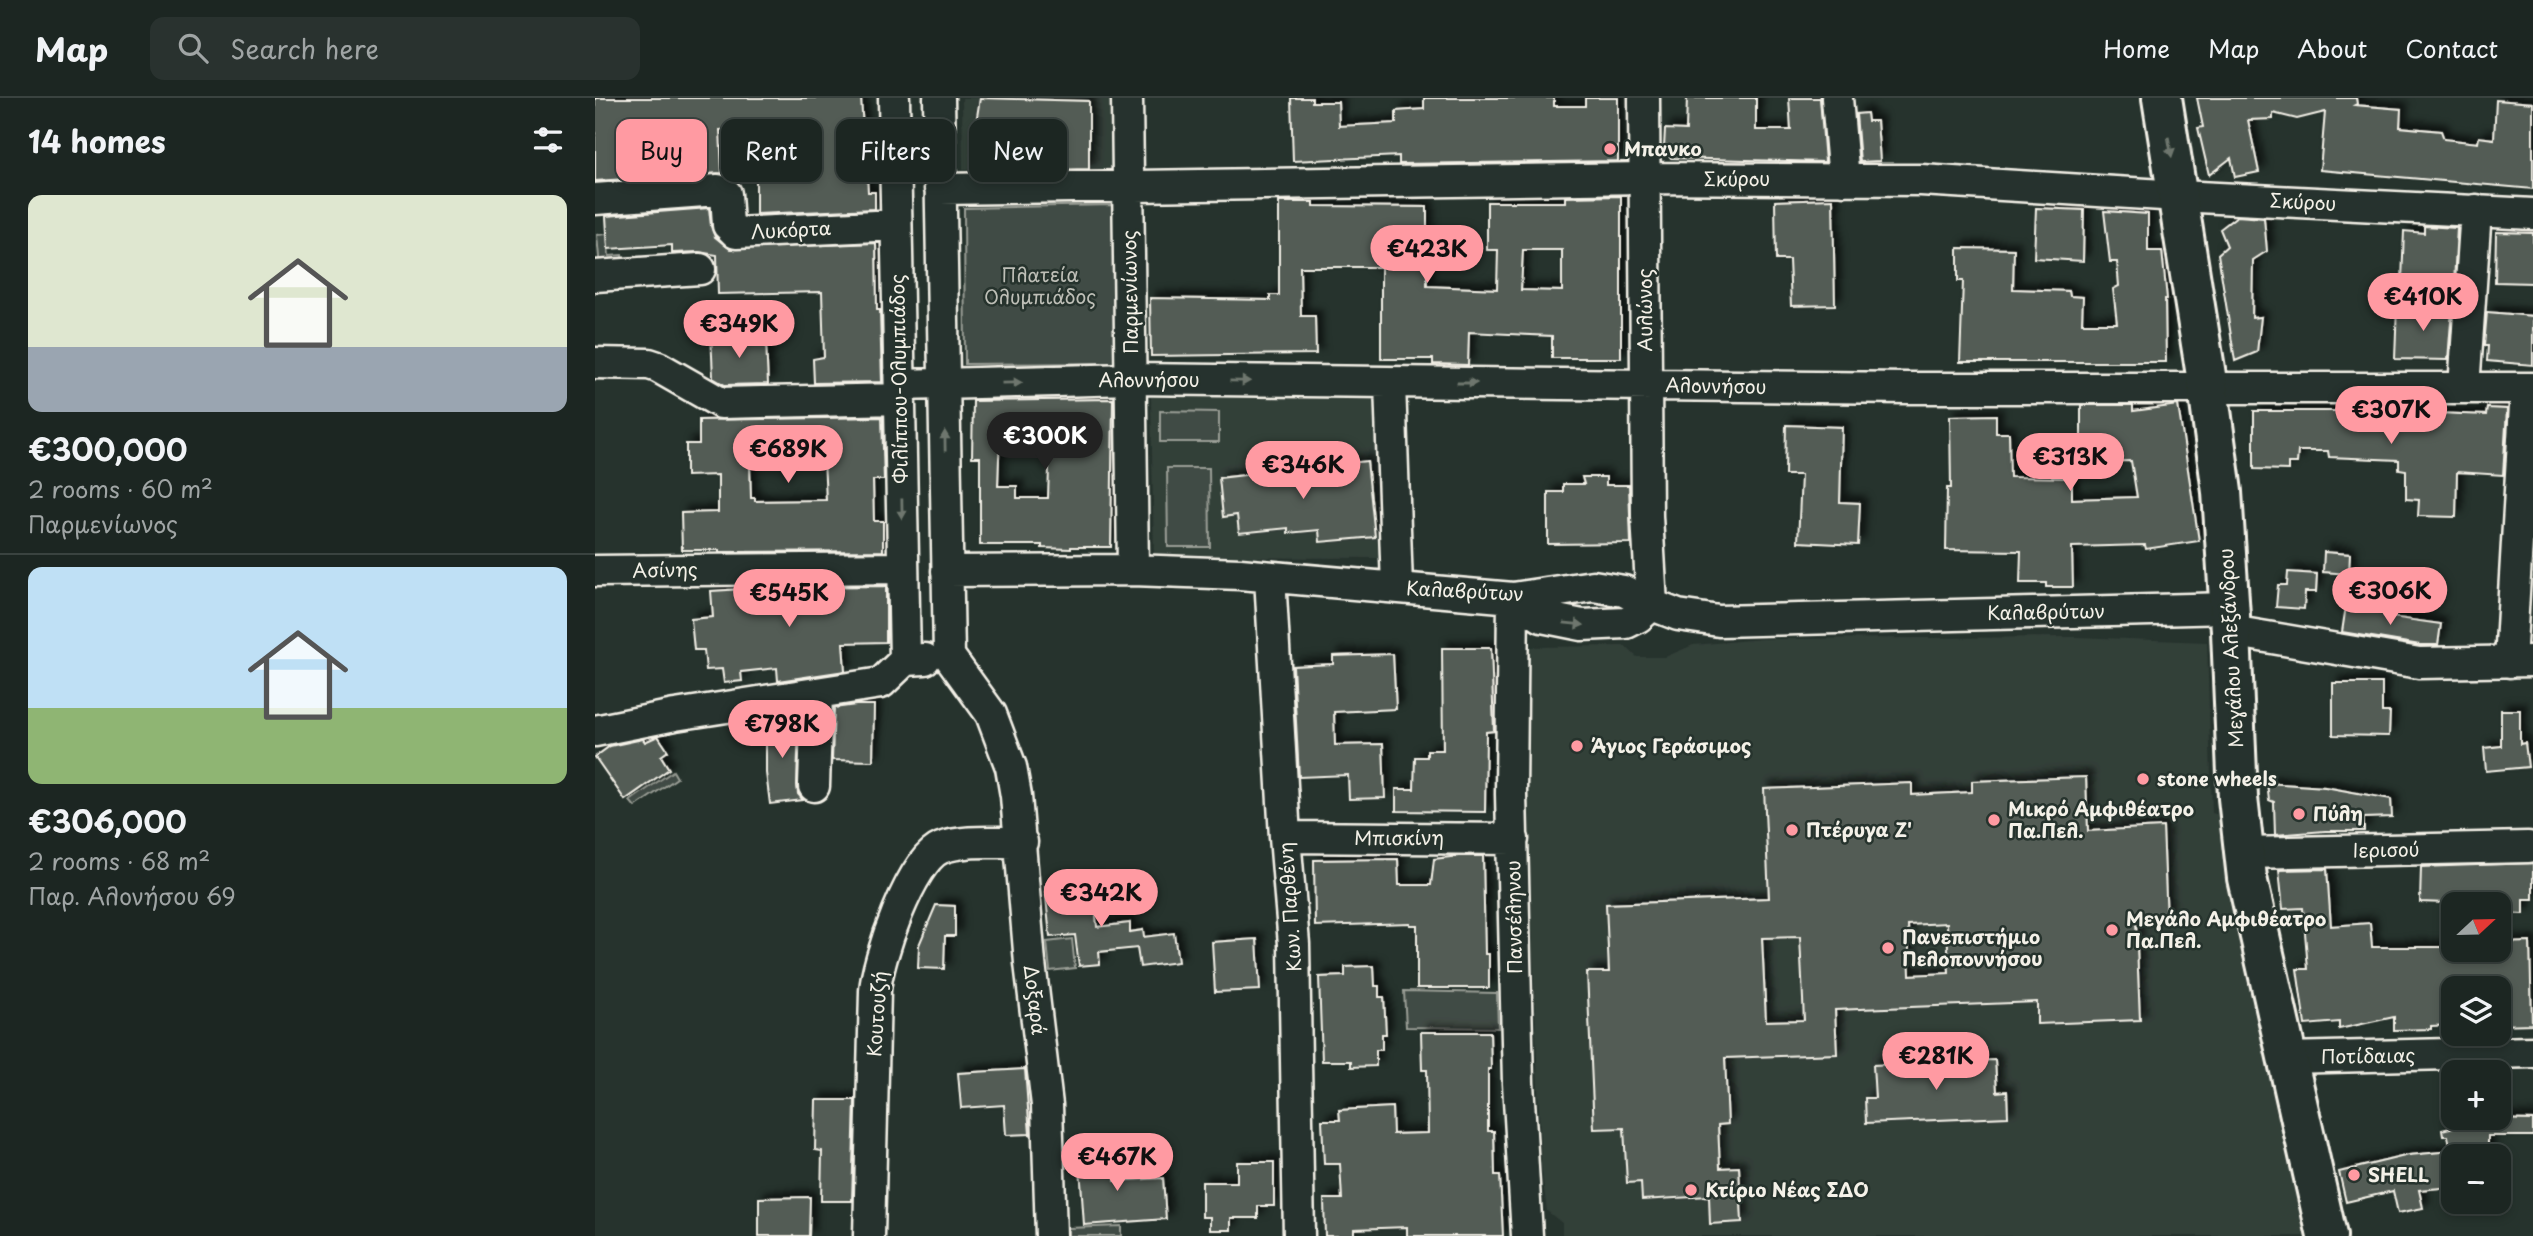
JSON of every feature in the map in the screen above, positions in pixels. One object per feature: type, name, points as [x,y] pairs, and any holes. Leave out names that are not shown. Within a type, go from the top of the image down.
[{"type":"main road","name":"Μεγάλου Αλεξάνδρου","points":[[2162,98],[2222,492],[2243,853],[2252,909],[2327,1236]]},
{"type":"street","name":"Φιλίππου-Ολυμπιάδος","points":[[894,98],[905,660]]},
{"type":"street","points":[[595,731],[675,715],[881,683],[905,660],[949,656],[939,98]]},
{"type":"street","name":"Παρμενίωνος","points":[[1127,98],[1132,570]]},
{"type":"street","name":"Αυλώνος","points":[[1644,98],[1647,516],[1652,605]]},
{"type":"street","points":[[1837,98],[1845,180]]},
{"type":"street","name":"Σκύρου","points":[[940,189],[1645,178],[1939,181],[2533,214]]},
{"type":"street","name":"Λυκόρτα","points":[[595,199],[718,190],[726,194],[728,225],[736,233],[895,225]]},
{"type":"street","points":[[2464,388],[2476,210]]},
{"type":"street","points":[[595,276],[700,269]]},
{"type":"street","name":"Αλοννήσου","points":[[595,363],[649,364],[721,402],[900,392],[944,384],[1132,379],[1645,385],[2529,388]]},
{"type":"street","points":[[1389,383],[1397,587]]},
{"type":"street","points":[[2521,661],[2529,388]]},
{"type":"street","name":"Ασίνης","points":[[595,571],[903,568]]},
{"type":"street","name":"Καλαβρύτων","points":[[947,571],[1132,570],[1240,574],[1513,598],[1593,586],[1625,591],[1652,605],[1691,618],[1729,621],[2230,620],[2419,663],[2521,661]]},
{"type":"street","name":"Κων. Παρθένη","points":[[1270,578],[1296,994],[1299,1236]]},
{"type":"street","name":"Πανσέληνου","points":[[1513,598],[1513,839],[1518,1095],[1527,1236]]},
{"type":"street","name":"Δοξαρά","points":[[949,656],[985,706],[1011,767],[1022,842],[1030,963],[1047,1105],[1051,1236]]},
{"type":"street","points":[[814,786],[817,693]]},
{"type":"street","name":"Μπισκίνη","points":[[1285,837],[1513,839]]},
{"type":"street","name":"Κουτουζή","points":[[869,1236],[875,991],[890,932],[919,870],[935,851],[952,845],[1022,842]]},
{"type":"street","name":"Ιερισού","points":[[2243,853],[2528,847]]},
{"type":"street","name":"Ποτίδαιας","points":[[2287,1058],[2533,1052]]},
{"type":"shaded area","points":[[962,98],[1117,98],[1117,169],[1067,169],[1067,119],[969,119],[969,170],[963,170]]},
{"type":"shaded area","points":[[1151,397],[1377,398],[1382,558],[1154,557]]},
{"type":"shaded area","name":"Πανεπιστήμιο Πελοποννήσου","points":[[2076,637],[2207,642],[2212,813],[2226,817],[2238,928],[2250,968],[2311,1236],[1562,1236],[1562,1223],[1547,1211],[1541,1165],[1528,827],[1527,647],[1625,646],[1637,657],[1665,657],[1693,645],[1762,639]]},
{"type":"green space","name":"Πλατεία Ολυμπιάδος","points":[[1113,205],[1117,363],[965,364],[964,208]]},
{"type":"green space","points":[[607,234],[609,256],[622,255],[623,265],[600,268],[597,235]]},
{"type":"green space","points":[[1160,411],[1219,412],[1219,442],[1160,442]]},
{"type":"green space","points":[[1167,468],[1209,468],[1210,547],[1168,547]]},
{"type":"green space","points":[[673,771],[677,778],[635,807],[630,801]]},
{"type":"green space","points":[[1072,939],[1075,968],[1050,971],[1047,942]]},
{"type":"green space","points":[[1404,991],[1497,993],[1498,1028],[1406,1027]]},
{"type":"green space","points":[[1121,1226],[1121,1236],[1068,1236],[1068,1228]]},
{"type":"building","points":[[595,98],[861,98],[862,119],[836,119],[836,182],[867,182],[868,192],[875,192],[875,209],[756,214],[756,182],[822,182],[822,119],[721,119],[721,173],[707,174],[707,119],[616,119],[616,180],[595,181]]},
{"type":"building","points":[[980,98],[1089,101],[1089,169],[1067,169],[1067,119],[977,119]]},
{"type":"building","points":[[1291,98],[1312,98],[1312,102],[1338,102],[1339,126],[1396,123],[1396,111],[1424,109],[1424,98],[1554,98],[1554,106],[1585,106],[1585,98],[1618,98],[1618,161],[1399,164],[1399,156],[1293,161]]},
{"type":"building","points":[[1687,98],[1756,98],[1756,130],[1791,130],[1789,98],[1820,98],[1825,162],[1671,158],[1664,148],[1665,129],[1686,130]]},
{"type":"building","points":[[2197,98],[2356,98],[2355,105],[2401,109],[2400,127],[2441,131],[2444,139],[2478,143],[2479,137],[2494,139],[2496,100],[2533,103],[2533,189],[2320,170],[2325,112],[2297,119],[2273,113],[2273,119],[2248,120],[2259,172],[2235,177],[2231,158],[2209,175],[2198,128],[2203,127]]},
{"type":"building","points":[[1867,113],[1868,121],[1877,121],[1880,161],[1860,162],[1856,114]]},
{"type":"building","points":[[1621,196],[1621,358],[1552,358],[1552,336],[1469,332],[1468,365],[1433,364],[1433,359],[1381,359],[1381,267],[1300,267],[1301,316],[1315,316],[1316,354],[1151,356],[1150,298],[1270,300],[1270,295],[1279,295],[1279,202],[1314,202],[1314,206],[1427,207],[1427,286],[1497,289],[1498,250],[1487,250],[1487,202],[1565,202],[1565,197]],"holes":[[[1523,250],[1562,250],[1562,291],[1521,290]]]},
{"type":"building","points":[[1833,199],[1835,305],[1791,306],[1789,260],[1776,260],[1775,201]]},
{"type":"building","points":[[709,208],[715,237],[730,249],[876,243],[882,382],[814,383],[813,359],[824,357],[822,292],[718,294],[717,255],[699,252],[672,253],[672,245],[608,249],[606,216]]},
{"type":"building","points":[[2036,208],[2084,210],[2083,261],[2034,258]]},
{"type":"building","points":[[2104,211],[2148,214],[2148,251],[2162,251],[2167,299],[2166,362],[1960,362],[1963,281],[1958,281],[1958,248],[2014,249],[2013,289],[2069,291],[2070,296],[2083,297],[2082,323],[2117,323],[2113,289],[2119,286],[2117,262],[2110,262]]},
{"type":"building","points":[[2237,216],[2264,218],[2267,251],[2253,260],[2252,318],[2261,317],[2257,352],[2235,361],[2218,254],[2227,246],[2220,229]]},
{"type":"building","points":[[2424,226],[2457,228],[2454,282],[2402,281],[2404,231],[2424,233]]},
{"type":"building","points":[[2496,232],[2533,233],[2533,283],[2495,282]]},
{"type":"building","points":[[2397,304],[2452,309],[2448,360],[2395,359]]},
{"type":"building","points":[[2487,312],[2533,316],[2533,365],[2487,361],[2488,346],[2484,346]]},
{"type":"building","points":[[739,332],[740,342],[766,341],[768,384],[725,385],[713,378],[711,333]]},
{"type":"building","points":[[1113,399],[1111,547],[1071,549],[1042,548],[1042,545],[980,545],[980,457],[972,457],[973,401]],"holes":[[[1000,431],[1032,432],[1032,437],[1050,438],[1048,498],[1017,498],[1017,486],[998,486]]]},
{"type":"building","points":[[2081,405],[2133,405],[2133,411],[2178,405],[2199,541],[2146,549],[2145,545],[2072,547],[2073,587],[2020,583],[2021,551],[1946,550],[1947,488],[1951,488],[1950,416],[1996,415],[1996,433],[2009,433],[2010,477],[2072,478],[2072,499],[2137,497],[2131,461],[2081,462]]},
{"type":"building","points":[[2487,408],[2507,409],[2503,475],[2457,472],[2456,517],[2418,516],[2419,500],[2406,499],[2406,470],[2399,469],[2399,460],[2329,457],[2328,451],[2298,451],[2297,463],[2288,463],[2288,470],[2254,469],[2254,411],[2387,411],[2486,415]]},
{"type":"building","points":[[882,417],[884,480],[873,480],[874,521],[883,521],[883,551],[682,550],[681,513],[718,512],[718,475],[686,476],[686,444],[699,444],[699,420]],"holes":[[[824,460],[826,500],[755,501],[755,498],[751,498],[750,464]]]},
{"type":"building","points":[[1786,425],[1842,427],[1840,502],[1860,503],[1858,545],[1798,542],[1801,475],[1785,475]]},
{"type":"building","points":[[1367,461],[1375,537],[1320,542],[1319,530],[1288,533],[1288,528],[1239,533],[1237,515],[1223,517],[1219,478]]},
{"type":"building","points":[[1582,477],[1606,477],[1606,485],[1629,485],[1631,543],[1548,544],[1548,492],[1563,492],[1563,484],[1584,484]]},
{"type":"building","points":[[2324,552],[2350,554],[2349,574],[2323,572]]},
{"type":"building","points":[[2288,572],[2317,574],[2316,592],[2305,592],[2304,609],[2276,607],[2278,585],[2287,585]]},
{"type":"building","points":[[886,586],[886,642],[843,643],[845,671],[778,681],[777,668],[741,672],[742,681],[724,683],[722,669],[706,670],[704,650],[694,650],[691,619],[713,617],[711,591],[777,587]]},
{"type":"building","points":[[2346,606],[2385,612],[2384,616],[2441,624],[2438,645],[2420,645],[2342,632]]},
{"type":"building","points":[[1442,648],[1491,648],[1494,731],[1486,732],[1485,812],[1396,811],[1396,789],[1414,789],[1415,757],[1427,757],[1427,750],[1443,750]]},
{"type":"building","points":[[1393,654],[1396,709],[1334,712],[1335,745],[1383,744],[1385,798],[1349,799],[1348,775],[1299,777],[1293,666],[1333,664],[1333,656]]},
{"type":"building","points":[[2333,683],[2382,683],[2382,712],[2390,712],[2389,736],[2333,735]]},
{"type":"building","points":[[874,705],[873,761],[832,760],[834,708]]},
{"type":"building","points":[[2501,710],[2520,710],[2520,744],[2525,743],[2528,767],[2486,771],[2484,748],[2501,746]]},
{"type":"building","points":[[799,719],[797,785],[798,794],[803,800],[770,804],[766,773],[766,720]]},
{"type":"building","points":[[658,736],[668,751],[661,756],[669,769],[625,800],[595,757],[610,746],[643,739],[645,742]]},
{"type":"building","points":[[2086,777],[2088,831],[2163,827],[2167,920],[2136,921],[2140,1020],[2037,1024],[2037,1002],[1835,1010],[1837,1054],[1725,1058],[1728,1124],[1718,1125],[1720,1168],[1739,1167],[1742,1222],[1710,1224],[1709,1196],[1642,1200],[1641,1182],[1627,1183],[1624,1128],[1594,1129],[1587,972],[1609,972],[1606,904],[1769,898],[1764,789],[1912,783],[1912,795],[1972,792],[1972,781]],"holes":[[[1947,923],[1949,973],[1910,975],[1908,925]],[[1800,937],[1804,1020],[1766,1021],[1762,938]]]},
{"type":"building","points":[[2267,783],[2325,787],[2391,799],[2392,817],[2364,818],[2364,831],[2275,835],[2274,802],[2269,800]]},
{"type":"building","points":[[1483,856],[1485,954],[1489,954],[1489,988],[1417,988],[1417,925],[1315,926],[1314,860],[1398,859],[1399,885],[1431,885],[1434,859]]},
{"type":"building","points":[[2533,863],[2533,899],[2524,899],[2524,914],[2511,913],[2511,892],[2441,892],[2441,903],[2420,902],[2421,867]]},
{"type":"building","points":[[2327,869],[2331,926],[2370,923],[2372,947],[2441,947],[2441,962],[2511,962],[2511,943],[2530,942],[2532,1024],[2511,1025],[2511,976],[2441,976],[2441,1026],[2431,1026],[2431,1029],[2394,1030],[2394,1017],[2339,1029],[2339,1022],[2305,1025],[2297,969],[2308,969],[2303,908],[2283,909],[2279,870]]},
{"type":"building","points":[[1093,883],[1097,927],[1130,923],[1130,932],[1143,930],[1144,937],[1174,933],[1178,962],[1140,967],[1137,948],[1099,952],[1100,964],[1079,966],[1075,935],[1050,937],[1045,887]]},
{"type":"building","points":[[936,905],[955,906],[955,936],[945,936],[944,969],[918,968],[919,945]]},
{"type":"building","points":[[1257,939],[1260,990],[1215,992],[1212,942]]},
{"type":"building","points":[[1374,966],[1375,986],[1379,986],[1379,997],[1384,997],[1386,1034],[1382,1034],[1382,1050],[1376,1050],[1376,1066],[1351,1067],[1351,1061],[1322,1061],[1319,977],[1345,976],[1345,967]]},
{"type":"building","points":[[1421,1032],[1490,1032],[1488,1131],[1494,1131],[1495,1175],[1500,1175],[1503,1236],[1407,1236],[1407,1227],[1354,1229],[1354,1236],[1325,1236],[1324,1199],[1342,1199],[1340,1164],[1324,1164],[1322,1120],[1340,1120],[1339,1110],[1392,1107],[1393,1134],[1428,1133],[1427,1070],[1422,1070]]},
{"type":"building","points":[[1995,1060],[1997,1092],[2007,1091],[2008,1117],[1866,1123],[1865,1098],[1875,1098],[1873,1065]]},
{"type":"building","points":[[1025,1069],[1030,1134],[1006,1135],[1004,1105],[961,1108],[958,1073]]},
{"type":"building","points":[[816,1100],[855,1100],[852,1201],[821,1201],[822,1151],[815,1150]]},
{"type":"building","points":[[2511,1120],[2533,1120],[2533,1136],[2488,1136],[2488,1144],[2450,1144],[2448,1136],[2443,1136],[2442,1130],[2511,1130]]},
{"type":"building","points":[[1113,1149],[1115,1181],[1163,1178],[1166,1219],[1084,1225],[1079,1152]]},
{"type":"building","points":[[2441,1152],[2441,1188],[2419,1190],[2423,1208],[2398,1213],[2393,1191],[2346,1202],[2339,1172],[2409,1155]]},
{"type":"building","points":[[1237,1162],[1274,1162],[1274,1206],[1258,1206],[1258,1218],[1231,1218],[1231,1230],[1210,1230],[1210,1217],[1202,1217],[1202,1182],[1237,1182]]},
{"type":"building","points":[[810,1197],[809,1236],[759,1236],[759,1198]]},
{"type":"place","name":"Μπανκο","points":[[1610,149]]},
{"type":"place","name":"Άγιος Γεράσιμος","points":[[1577,746]]},
{"type":"place","name":"stone wheels","points":[[2143,779]]},
{"type":"place","name":"Πύλη","points":[[2299,814]]},
{"type":"place","name":"Μικρό Αμφιθέατρο Πα.Πελ.","points":[[1994,820]]},
{"type":"place","name":"Πτέρυγα Ζ'","points":[[1792,830]]},
{"type":"place","name":"Μεγάλο Αμφιθέατρο Πα.Πελ.","points":[[2112,930]]},
{"type":"place","name":"Πανεπιστήμιο Πελοποννήσου","points":[[1888,948]]},
{"type":"place","name":"SHELL","points":[[2354,1175]]},
{"type":"place","name":"Κτίριο Νέας ΣΔΟ","points":[[1691,1190]]}]
